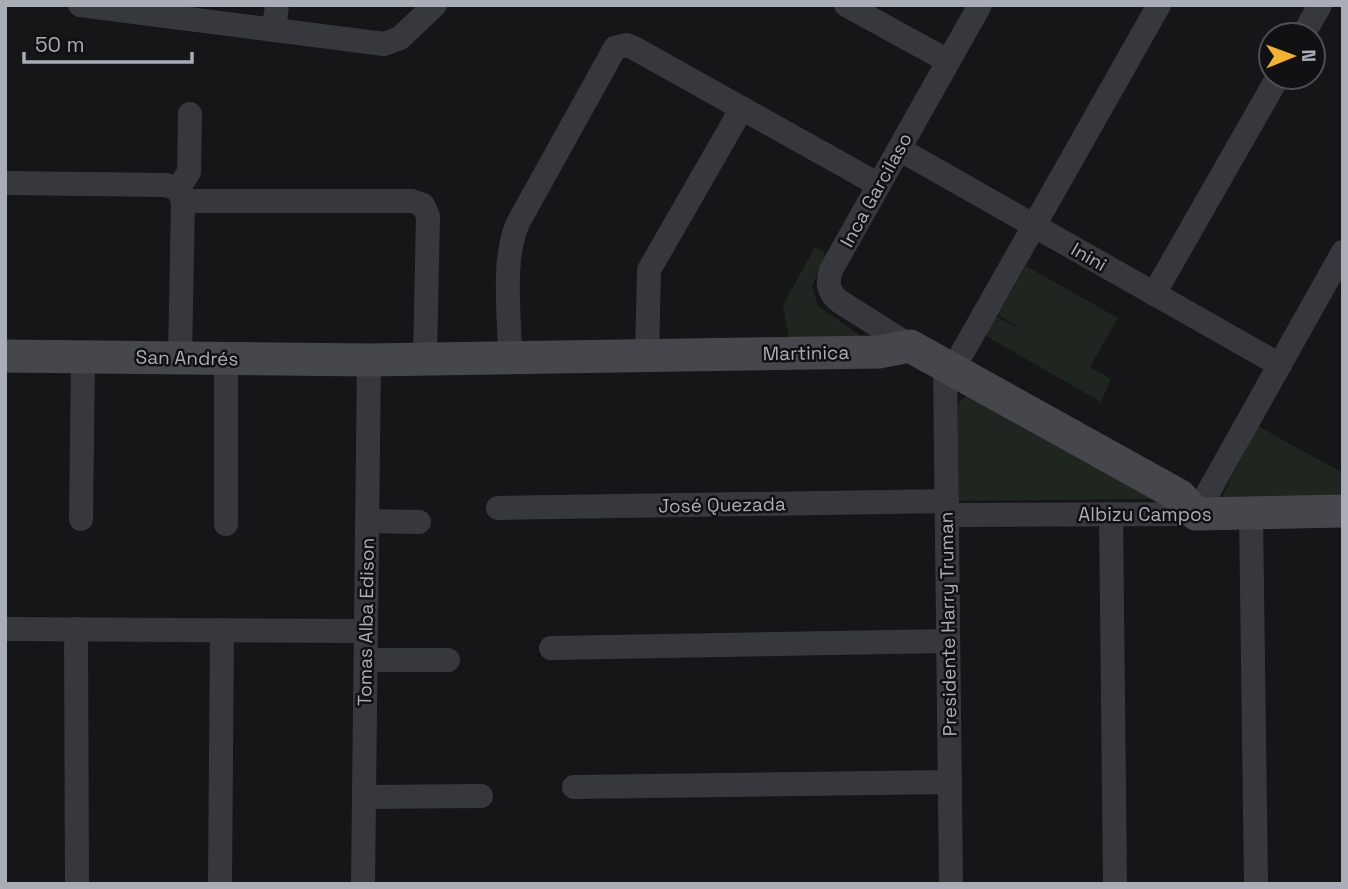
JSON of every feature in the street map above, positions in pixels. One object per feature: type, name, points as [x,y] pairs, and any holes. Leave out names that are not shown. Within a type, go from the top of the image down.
[{"type":"street","points":[[80,5],[384,44],[407,34],[435,5]]},
{"type":"street","points":[[274,30],[276,5]]},
{"type":"street","points":[[846,5],[948,61]]},
{"type":"street","name":"Inca Garcilaso","points":[[910,346],[832,296],[828,279],[980,5]]},
{"type":"street","points":[[949,367],[1034,226],[1158,5]]},
{"type":"street","points":[[1311,21],[1320,5]]},
{"type":"street","points":[[510,358],[509,256],[514,230],[611,52],[620,46],[634,48],[879,185]]},
{"type":"street","points":[[1154,294],[1271,91]]},
{"type":"street","points":[[647,356],[649,270],[742,108]]},
{"type":"street","points":[[180,358],[180,195],[188,172],[190,114]]},
{"type":"street","name":"Inini","points":[[899,149],[1280,365]]},
{"type":"street","points":[[5,183],[166,185],[180,195],[412,201],[422,205],[428,216],[425,359]]},
{"type":"street","points":[[910,346],[1180,496],[1196,514],[1343,253]]},
{"type":"street","name":"Martinica","points":[[369,359],[878,352],[910,346]]},
{"type":"street","name":"San Andrés","points":[[5,356],[369,359]]},
{"type":"street","points":[[81,519],[83,357]]},
{"type":"street","points":[[226,358],[226,524]]},
{"type":"street","name":"Tomas Alba Edison","points":[[363,884],[369,359]]},
{"type":"street","name":"Presidente Harry Truman","points":[[949,367],[947,508],[951,884]]},
{"type":"street","name":"José Quezada","points":[[498,508],[947,508]]},
{"type":"street","name":"Albizu Campos","points":[[947,508],[1111,514],[1343,512]]},
{"type":"street","points":[[1251,513],[1256,884]]},
{"type":"street","points":[[1111,514],[1115,884]]},
{"type":"street","points":[[367,521],[419,522]]},
{"type":"street","points":[[5,629],[366,631]]},
{"type":"street","points":[[76,629],[77,884]]},
{"type":"street","points":[[220,884],[222,630]]},
{"type":"street","points":[[551,648],[948,641]]},
{"type":"street","points":[[366,660],[448,660]]},
{"type":"street","points":[[574,787],[950,782]]},
{"type":"street","points":[[364,797],[481,796]]},
{"type":"shaded area","points":[[815,247],[825,253],[812,287],[818,306],[861,336],[789,340],[783,305]]},
{"type":"shaded area","points":[[1026,266],[1118,318],[1090,367],[1111,379],[1101,402],[981,333],[991,314],[1030,334],[998,315]]},
{"type":"shaded area","points":[[966,396],[1152,499],[957,501],[958,403]]},
{"type":"shaded area","points":[[1258,426],[1343,473],[1343,499],[1221,498]]}]
